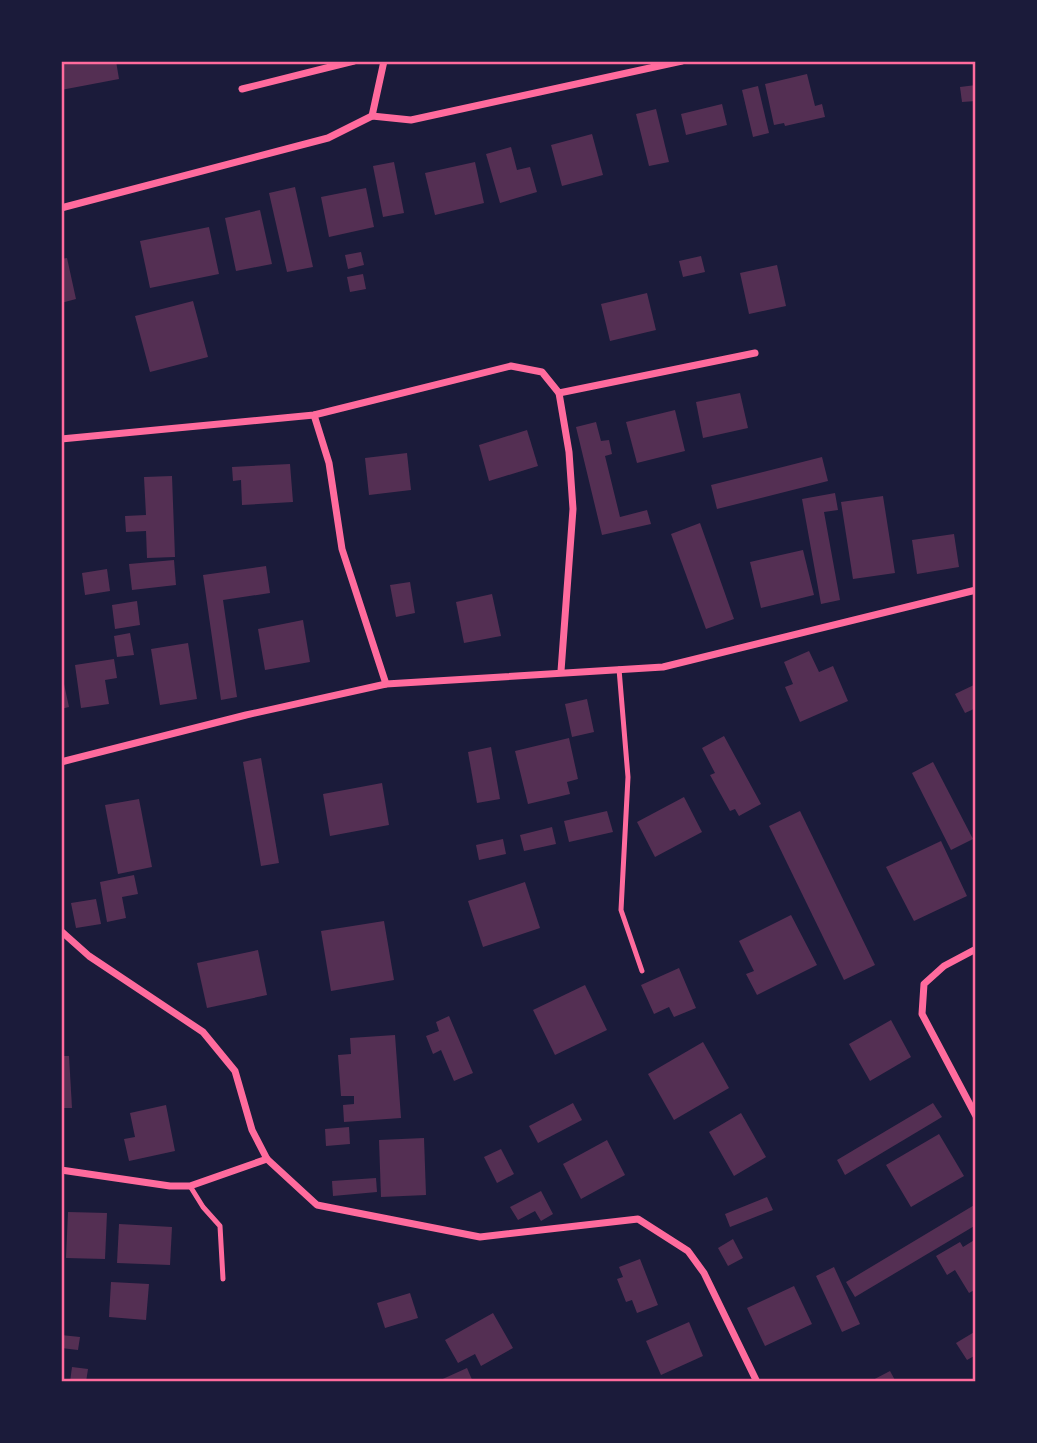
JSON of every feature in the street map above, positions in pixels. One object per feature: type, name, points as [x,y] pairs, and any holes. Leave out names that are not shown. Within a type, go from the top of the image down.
[{"type":"street","points":[[242,89],[354,61]]},
{"type":"street","points":[[372,117],[384,61]]},
{"type":"street","points":[[61,208],[328,138],[372,117],[411,120],[682,61]]},
{"type":"street","points":[[559,393],[755,353]]},
{"type":"street","points":[[61,439],[314,415],[511,366],[542,372],[559,393],[569,452],[573,509],[561,671]]},
{"type":"street","points":[[314,415],[328,463],[342,549],[386,684]]},
{"type":"street","points":[[61,762],[246,715],[386,684],[561,671],[663,667],[976,590]]},
{"type":"street","points":[[61,931],[89,956],[203,1032],[235,1071],[252,1130],[267,1159],[317,1205],[480,1237],[638,1219],[688,1251],[704,1273],[757,1382]]},
{"type":"street","points":[[976,948],[944,966],[924,984],[922,1014],[976,1116]]},
{"type":"street","points":[[61,1170],[170,1186],[190,1186],[267,1159]]},
{"type":"lane","points":[[619,668],[628,777],[621,910],[642,971]]},
{"type":"lane","points":[[190,1186],[203,1207],[220,1226],[223,1279]]},
{"type":"building","points":[[116,61],[119,79],[61,90],[61,62]]},
{"type":"building","points":[[807,74],[815,106],[822,104],[825,117],[785,126],[784,123],[774,125],[765,84]]},
{"type":"building","points":[[976,85],[976,101],[962,102],[960,87]]},
{"type":"building","points":[[758,86],[769,133],[753,137],[742,90]]},
{"type":"building","points":[[722,104],[727,125],[686,135],[681,114]]},
{"type":"building","points":[[656,109],[669,162],[649,166],[636,114]]},
{"type":"building","points":[[592,134],[603,175],[562,186],[551,145]]},
{"type":"building","points":[[511,147],[517,170],[530,167],[537,192],[500,203],[486,154]]},
{"type":"building","points":[[394,162],[404,213],[383,217],[373,166]]},
{"type":"building","points":[[475,162],[484,203],[435,215],[425,173]]},
{"type":"building","points":[[295,187],[313,267],[287,272],[269,193]]},
{"type":"building","points":[[366,188],[374,227],[329,237],[321,197]]},
{"type":"building","points":[[260,210],[272,264],[236,271],[225,218]]},
{"type":"building","points":[[209,227],[219,274],[150,288],[140,241]]},
{"type":"building","points":[[361,252],[364,265],[348,269],[345,255]]},
{"type":"building","points":[[701,256],[705,272],[683,277],[679,261]]},
{"type":"building","points":[[67,258],[76,299],[61,303],[61,259]]},
{"type":"building","points":[[777,265],[786,306],[749,314],[740,273]]},
{"type":"building","points":[[363,274],[366,289],[350,292],[347,277]]},
{"type":"building","points":[[647,293],[656,330],[610,341],[601,304]]},
{"type":"building","points":[[193,301],[208,357],[150,372],[135,316]]},
{"type":"building","points":[[740,393],[748,428],[703,438],[696,402]]},
{"type":"building","points":[[675,410],[685,451],[637,463],[626,422]]},
{"type":"building","points":[[596,422],[601,441],[609,440],[612,454],[605,456],[620,517],[647,510],[651,524],[602,535],[576,427]]},
{"type":"building","points":[[527,430],[538,466],[489,481],[479,445]]},
{"type":"building","points":[[407,453],[411,490],[369,495],[365,458]]},
{"type":"building","points":[[822,457],[828,481],[717,509],[711,485]]},
{"type":"building","points":[[290,464],[293,502],[242,505],[241,480],[233,481],[232,467]]},
{"type":"building","points":[[172,476],[175,557],[147,558],[146,531],[126,532],[125,516],[146,515],[144,477]]},
{"type":"building","points":[[835,493],[838,510],[824,512],[840,600],[821,604],[802,499]]},
{"type":"building","points":[[883,496],[895,573],[853,579],[841,502]]},
{"type":"building","points":[[700,523],[734,619],[706,629],[671,534]]},
{"type":"building","points":[[954,534],[959,567],[917,574],[912,540]]},
{"type":"building","points":[[803,550],[814,595],[761,608],[750,562]]},
{"type":"building","points":[[174,560],[176,585],[132,590],[129,564]]},
{"type":"building","points":[[266,566],[270,593],[223,600],[237,697],[221,700],[203,575]]},
{"type":"building","points":[[107,569],[110,591],[85,595],[82,573]]},
{"type":"building","points":[[410,582],[415,613],[396,617],[390,585]]},
{"type":"building","points":[[492,594],[501,636],[464,643],[456,602]]},
{"type":"building","points":[[137,601],[140,625],[115,629],[112,605]]},
{"type":"building","points":[[303,620],[310,662],[265,670],[258,629]]},
{"type":"building","points":[[130,633],[134,655],[117,657],[114,636]]},
{"type":"building","points":[[188,643],[197,699],[160,705],[151,649]]},
{"type":"building","points":[[809,651],[819,672],[833,666],[848,701],[800,722],[785,687],[793,684],[784,662]]},
{"type":"building","points":[[114,659],[117,678],[105,680],[109,704],[81,708],[75,665]]},
{"type":"building","points":[[61,670],[69,707],[61,709]]},
{"type":"building","points":[[976,684],[976,708],[965,713],[955,694]]},
{"type":"building","points":[[587,699],[594,732],[572,737],[565,704]]},
{"type":"building","points":[[724,736],[761,804],[739,816],[735,809],[730,811],[710,775],[715,773],[702,748]]},
{"type":"building","points":[[569,738],[578,779],[567,782],[570,794],[528,804],[515,751]]},
{"type":"building","points":[[491,747],[500,799],[477,803],[468,752]]},
{"type":"building","points":[[261,758],[279,863],[261,866],[243,762]]},
{"type":"building","points":[[933,762],[973,839],[951,850],[912,773]]},
{"type":"building","points":[[382,783],[389,825],[330,836],[323,794]]},
{"type":"building","points":[[684,797],[702,832],[655,857],[637,822]]},
{"type":"building","points":[[139,799],[152,867],[118,874],[105,805]]},
{"type":"building","points":[[607,811],[613,832],[569,842],[564,821]]},
{"type":"building","points":[[800,811],[875,965],[844,980],[769,826]]},
{"type":"building","points":[[552,827],[556,844],[524,851],[520,835]]},
{"type":"building","points":[[503,839],[506,854],[479,860],[476,845]]},
{"type":"building","points":[[941,841],[967,896],[914,921],[886,867]]},
{"type":"building","points":[[134,875],[138,894],[122,897],[126,918],[107,922],[100,882]]},
{"type":"building","points":[[525,882],[540,928],[483,947],[468,901]]},
{"type":"building","points":[[96,899],[101,924],[76,928],[71,903]]},
{"type":"building","points":[[791,915],[817,965],[757,995],[746,974],[754,971],[739,941]]},
{"type":"building","points":[[384,921],[394,980],[331,991],[321,931]]},
{"type":"building","points":[[258,950],[267,995],[207,1008],[197,963]]},
{"type":"building","points":[[679,968],[696,1008],[674,1017],[669,1007],[654,1014],[641,985]]},
{"type":"building","points":[[585,985],[607,1030],[555,1055],[533,1010]]},
{"type":"building","points":[[449,1016],[473,1073],[454,1081],[441,1050],[433,1054],[426,1036],[439,1031],[436,1022]]},
{"type":"building","points":[[891,1020],[911,1057],[870,1081],[849,1044]]},
{"type":"building","points":[[395,1035],[401,1118],[344,1122],[343,1105],[354,1104],[354,1096],[341,1096],[338,1055],[351,1054],[350,1038]]},
{"type":"building","points":[[703,1042],[729,1088],[674,1120],[648,1074]]},
{"type":"building","points":[[61,1056],[69,1056],[72,1108],[61,1108]]},
{"type":"building","points":[[573,1103],[582,1120],[538,1143],[529,1126]]},
{"type":"building","points":[[933,1103],[942,1117],[845,1175],[837,1160]]},
{"type":"building","points":[[166,1105],[175,1151],[129,1161],[124,1139],[135,1137],[130,1113]]},
{"type":"building","points":[[741,1113],[766,1157],[734,1176],[709,1132]]},
{"type":"building","points":[[349,1127],[350,1144],[326,1146],[325,1129]]},
{"type":"building","points":[[939,1134],[964,1176],[911,1207],[886,1165]]},
{"type":"building","points":[[424,1138],[426,1195],[381,1197],[379,1140]]},
{"type":"building","points":[[607,1140],[625,1175],[581,1199],[563,1164]]},
{"type":"building","points":[[501,1149],[514,1174],[497,1183],[484,1157]]},
{"type":"building","points":[[376,1178],[377,1192],[333,1196],[332,1181]]},
{"type":"building","points":[[541,1191],[553,1214],[541,1221],[535,1211],[518,1220],[510,1207]]},
{"type":"building","points":[[767,1197],[773,1210],[730,1227],[725,1214]]},
{"type":"building","points":[[976,1204],[976,1225],[855,1297],[846,1282]]},
{"type":"building","points":[[68,1212],[107,1213],[105,1259],[66,1258]]},
{"type":"building","points":[[119,1224],[172,1227],[170,1265],[117,1263]]},
{"type":"building","points":[[733,1239],[743,1258],[728,1266],[718,1248]]},
{"type":"building","points":[[976,1239],[976,1289],[969,1293],[955,1270],[947,1275],[936,1256],[960,1242],[963,1247]]},
{"type":"building","points":[[640,1259],[658,1305],[637,1313],[632,1300],[626,1302],[617,1279],[623,1277],[619,1267]]},
{"type":"building","points":[[834,1267],[860,1324],[842,1332],[816,1276]]},
{"type":"building","points":[[111,1282],[149,1284],[146,1320],[109,1317]]},
{"type":"building","points":[[794,1286],[812,1324],[765,1346],[747,1308]]},
{"type":"building","points":[[410,1293],[418,1318],[385,1328],[377,1303]]},
{"type":"building","points":[[493,1313],[513,1348],[481,1366],[475,1354],[458,1363],[445,1340]]},
{"type":"building","points":[[689,1322],[703,1356],[661,1375],[646,1341]]},
{"type":"building","points":[[976,1331],[976,1355],[967,1360],[956,1343]]},
{"type":"building","points":[[61,1335],[80,1337],[78,1350],[61,1348]]},
{"type":"building","points":[[72,1367],[88,1369],[86,1382],[70,1382]]},
{"type":"building","points":[[467,1368],[473,1382],[436,1382]]},
{"type":"building","points":[[890,1371],[896,1382],[869,1382]]}]
